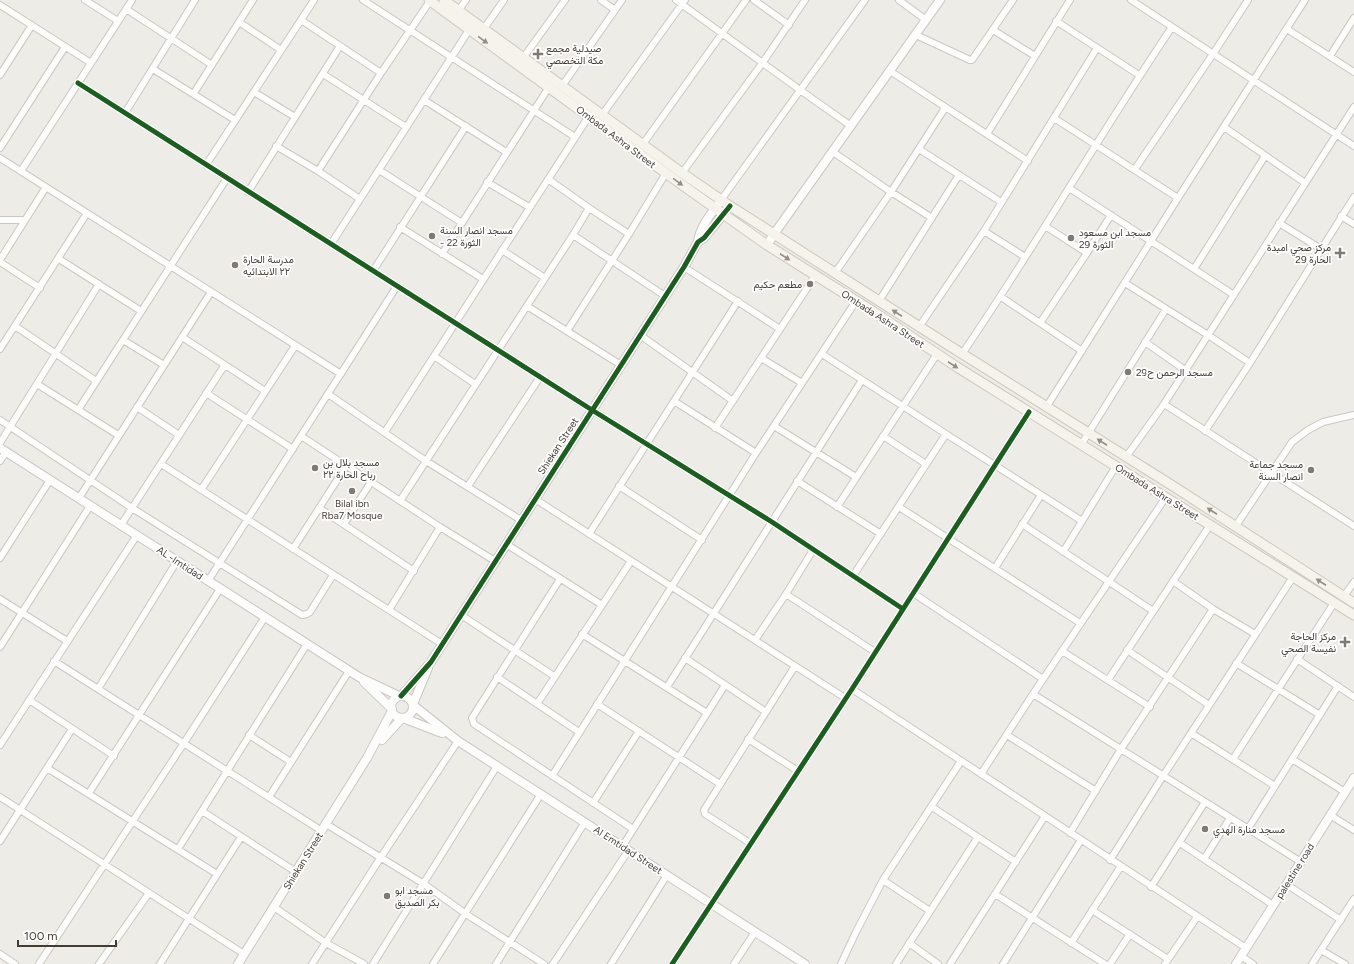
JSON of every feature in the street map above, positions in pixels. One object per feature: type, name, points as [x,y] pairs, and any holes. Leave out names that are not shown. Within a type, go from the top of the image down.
[{"type":"main road","name":"Ombada Ashra Street","points":[[444,0],[483,30],[730,206],[933,336],[1088,432],[1354,603]]},
{"type":"main road","name":"Ombada Ashra Street","points":[[430,1],[715,209],[767,245],[1080,445],[1354,615]]},
{"type":"main road","points":[[926,346],[933,336]]},
{"type":"street","points":[[85,0],[118,21]]},
{"type":"street","points":[[21,172],[132,0]]},
{"type":"street","points":[[125,113],[195,0]]},
{"type":"street","points":[[194,93],[253,0]]},
{"type":"street","points":[[206,165],[314,0]]},
{"type":"street","points":[[363,0],[575,138]]},
{"type":"street","points":[[458,11],[466,0]]},
{"type":"street","points":[[483,30],[504,0]]},
{"type":"street","points":[[523,58],[565,0]]},
{"type":"street","points":[[601,0],[616,10]]},
{"type":"street","points":[[562,86],[622,0]]},
{"type":"street","points":[[676,0],[683,2],[722,33],[851,126]]},
{"type":"street","points":[[643,144],[746,0]]},
{"type":"street","points":[[754,0],[789,25]]},
{"type":"street","points":[[682,173],[806,0]]},
{"type":"street","points":[[721,200],[865,0]]},
{"type":"street","points":[[898,0],[926,20]]},
{"type":"street","points":[[767,245],[940,0]]},
{"type":"street","points":[[916,34],[970,60],[974,59],[1013,0]]},
{"type":"street","points":[[987,134],[1056,20],[1070,0]]},
{"type":"street","points":[[1131,0],[1354,146]]},
{"type":"street","points":[[1135,169],[1248,0]]},
{"type":"street","points":[[1047,406],[1178,198],[1306,0]]},
{"type":"street","points":[[318,171],[409,30],[430,1]]},
{"type":"street","points":[[602,115],[683,2]]},
{"type":"street","points":[[0,5],[91,63]]},
{"type":"street","points":[[126,9],[212,65]]},
{"type":"street","points":[[1330,56],[1354,18]]},
{"type":"street","points":[[301,20],[381,73]]},
{"type":"street","points":[[1056,20],[1139,75]]},
{"type":"street","points":[[239,22],[281,50]]},
{"type":"street","points":[[0,75],[32,25]]},
{"type":"street","points":[[962,354],[1001,297],[1139,75],[1172,27]]},
{"type":"street","points":[[331,244],[469,30]]},
{"type":"street","points":[[993,30],[1035,56]]},
{"type":"street","points":[[1287,30],[1354,72]]},
{"type":"street","points":[[248,192],[340,46]]},
{"type":"street","points":[[0,148],[65,47]]},
{"type":"street","points":[[919,327],[984,231],[1097,48]]},
{"type":"street","points":[[153,68],[235,120]]},
{"type":"street","points":[[890,71],[945,108],[1028,160]]},
{"type":"street","points":[[323,74],[406,127]]},
{"type":"street","points":[[78,83],[497,350],[772,522],[903,609]]},
{"type":"street","points":[[442,254],[549,87]]},
{"type":"street","points":[[254,92],[295,117]]},
{"type":"street","points":[[424,100],[506,152]]},
{"type":"street","points":[[1126,457],[1164,404],[1354,107]]},
{"type":"street","points":[[835,273],[891,192],[945,108]]},
{"type":"street","points":[[385,432],[589,116]]},
{"type":"street","points":[[1054,118],[1178,198]]},
{"type":"street","points":[[373,271],[466,126]]},
{"type":"street","points":[[1224,127],[1305,183]]},
{"type":"street","points":[[276,146],[318,171],[360,199]]},
{"type":"street","points":[[919,149],[1001,202]]},
{"type":"street","points":[[833,152],[932,218]]},
{"type":"street","points":[[1194,269],[1266,156]]},
{"type":"street","points":[[0,158],[341,374]]},
{"type":"street","points":[[379,170],[462,223]]},
{"type":"street","points":[[567,331],[666,173]]},
{"type":"street","points":[[879,301],[959,175]]},
{"type":"street","points":[[78,410],[227,178]]},
{"type":"street","points":[[548,179],[629,234]]},
{"type":"street","points":[[487,182],[529,207]]},
{"type":"street","points":[[40,288],[0,261],[46,187]]},
{"type":"street","points":[[1069,188],[1234,295]]},
{"type":"street","points":[[1205,431],[1250,363],[1354,197]]},
{"type":"street","name":"Shiekan Street","points":[[400,696],[430,662],[496,561],[684,266],[698,242],[703,226],[721,200]]},
{"type":"street","name":"Shiekan Street","points":[[698,242],[704,238],[730,206]]},
{"type":"street","points":[[400,501],[589,208]]},
{"type":"street","points":[[0,349],[59,259],[87,213]]},
{"type":"street","points":[[1040,323],[1111,215]]},
{"type":"street","points":[[1341,216],[1354,224]]},
{"type":"street","points":[[0,220],[25,220]]},
{"type":"street","points":[[1279,223],[1321,249]]},
{"type":"street","points":[[1045,226],[1087,253]]},
{"type":"street","points":[[400,227],[483,280]]},
{"type":"street","points":[[984,231],[1026,258]]},
{"type":"street","points":[[573,235],[665,296]]},
{"type":"street","points":[[502,250],[545,278]]},
{"type":"street","points":[[59,259],[141,311]]},
{"type":"street","points":[[684,266],[780,329]]},
{"type":"street","points":[[715,428],[815,276]]},
{"type":"street","points":[[1125,283],[1208,334],[1250,363]]},
{"type":"street","points":[[0,443],[99,284]]},
{"type":"street","points":[[208,581],[397,286]]},
{"type":"street","points":[[79,498],[211,292]]},
{"type":"street","points":[[1001,297],[1082,351]]},
{"type":"street","points":[[589,534],[738,301]]},
{"type":"street","points":[[552,776],[756,453],[856,301]]},
{"type":"street","points":[[526,306],[621,366]]},
{"type":"street","points":[[1080,445],[1166,309]]},
{"type":"street","points":[[15,326],[96,381]]},
{"type":"street","points":[[640,335],[733,401]]},
{"type":"street","points":[[182,337],[265,392]]},
{"type":"street","points":[[123,340],[164,365]]},
{"type":"street","points":[[1145,342],[1185,370]]},
{"type":"street","points":[[201,490],[295,346]]},
{"type":"street","points":[[822,354],[1082,521]]},
{"type":"street","points":[[837,507],[937,354]]},
{"type":"street","points":[[434,356],[475,384]]},
{"type":"street","points":[[761,358],[802,383]]},
{"type":"street","points":[[121,525],[224,366]]},
{"type":"street","points":[[468,486],[540,377]]},
{"type":"street","points":[[667,686],[862,380]]},
{"type":"street","points":[[37,384],[118,435]]},
{"type":"street","points":[[206,393],[292,450]]},
{"type":"street","points":[[328,394],[426,460],[521,520]]},
{"type":"street","points":[[674,401],[756,453]]},
{"type":"street","points":[[1164,404],[1354,526]]},
{"type":"street","points":[[137,406],[179,435]]},
{"type":"street","points":[[672,964],[710,903],[852,689],[994,464],[1029,412]]},
{"type":"street","points":[[1235,527],[1292,442],[1298,436],[1323,422],[1354,415]]},
{"type":"street","points":[[0,420],[132,508],[302,614],[307,614],[310,612],[333,575]]},
{"type":"street","points":[[774,426],[856,477]]},
{"type":"street","points":[[853,576],[946,434]]},
{"type":"street","points":[[301,436],[440,527],[496,561]]},
{"type":"street","points":[[883,436],[926,464]]},
{"type":"street","points":[[0,461],[3,450]]},
{"type":"street","name":"AL -Imtidad","points":[[3,450],[359,677]]},
{"type":"street","points":[[161,464],[442,644]]},
{"type":"street","points":[[293,549],[346,466]]},
{"type":"street","points":[[1063,552],[1116,466]]},
{"type":"street","points":[[0,558],[50,480]]},
{"type":"street","points":[[797,481],[881,534]]},
{"type":"street","points":[[344,524],[371,482]]},
{"type":"street","points":[[619,486],[702,540]]},
{"type":"street","points":[[995,568],[1041,495]]},
{"type":"street","points":[[981,774],[1080,623],[1166,497]]},
{"type":"street","points":[[535,499],[846,698]]},
{"type":"street","points":[[0,647],[90,506]]},
{"type":"street","points":[[898,507],[1080,623]]},
{"type":"street","points":[[319,508],[414,571]]},
{"type":"street","points":[[1022,524],[1153,610]]},
{"type":"street","points":[[1108,680],[1210,526]]},
{"type":"street","points":[[389,610],[440,527]]},
{"type":"street","points":[[1,742],[137,535]]},
{"type":"street","points":[[506,544],[602,605]]},
{"type":"street","points":[[755,640],[813,550]]},
{"type":"street","points":[[98,689],[177,561]]},
{"type":"street","points":[[537,704],[631,561]]},
{"type":"street","points":[[1110,860],[1236,663],[1294,577]]},
{"type":"street","points":[[560,579],[497,677],[472,718],[472,721],[474,724],[633,829]]},
{"type":"street","points":[[1173,581],[1213,609],[1255,634]]},
{"type":"street","points":[[1344,596],[1354,582]]},
{"type":"street","points":[[89,793],[220,589]]},
{"type":"street","points":[[786,594],[875,652]]},
{"type":"street","points":[[913,594],[1043,679]]},
{"type":"street","points":[[0,599],[67,641]]},
{"type":"street","points":[[1233,759],[1334,603]]},
{"type":"street","points":[[1070,833],[1122,749],[1213,609]]},
{"type":"street","points":[[461,614],[514,651],[554,676]]},
{"type":"street","points":[[39,964],[184,744],[265,617]]},
{"type":"street","points":[[582,634],[667,686],[707,713]]},
{"type":"street","points":[[178,849],[307,644]]},
{"type":"street","points":[[1127,650],[1209,705]]},
{"type":"street","points":[[1062,651],[1150,707]]},
{"type":"street","points":[[685,658],[766,712]]},
{"type":"street","points":[[1297,659],[1354,697]]},
{"type":"street","points":[[54,661],[269,797],[381,857],[544,964]]},
{"type":"street","name":"Shiekan Street","points":[[413,704],[430,662]]},
{"type":"street","points":[[1236,663],[1320,714]]},
{"type":"street","points":[[750,843],[704,812],[704,810],[795,666]]},
{"type":"street","points":[[269,797],[349,671]]},
{"type":"street","points":[[359,677],[400,696],[410,698],[413,704],[450,736]]},
{"type":"street","points":[[359,677],[397,716],[450,736]]},
{"type":"street","points":[[497,677],[579,732]]},
{"type":"street","points":[[552,964],[625,849],[633,829],[725,685]]},
{"type":"street","points":[[1248,829],[1338,686]]},
{"type":"street","points":[[852,689],[1246,948]]},
{"type":"street","points":[[1033,694],[1301,862]]},
{"type":"street","points":[[392,710],[392,703],[400,696]]},
{"type":"street","points":[[29,700],[114,756]]},
{"type":"street","points":[[403,718],[411,714],[413,704]]},
{"type":"street","points":[[597,704],[720,784]]},
{"type":"street","name":"Shiekan Street","points":[[238,964],[368,758],[392,710]]},
{"type":"street","name":"Shiekan Street","points":[[368,758],[403,718]]},
{"type":"street","points":[[0,841],[72,729]]},
{"type":"street","points":[[593,803],[639,731]]},
{"type":"street","points":[[1191,733],[1275,786]]},
{"type":"street","points":[[249,735],[291,762]]},
{"type":"street","points":[[1007,735],[1096,791]]},
{"type":"street","name":"Al Emtidad Street","points":[[450,736],[755,932],[793,961],[805,964]]},
{"type":"street","points":[[748,739],[798,771]]},
{"type":"street","points":[[312,964],[458,741]]},
{"type":"street","points":[[1292,759],[1345,792]]},
{"type":"street","points":[[844,963],[856,932],[884,880],[961,761]]},
{"type":"street","points":[[373,964],[497,766]]},
{"type":"street","points":[[47,768],[133,820],[217,874]]},
{"type":"street","name":"palestine road","points":[[1236,964],[1354,778]]},
{"type":"street","points":[[434,964],[540,794]]},
{"type":"street","points":[[0,797],[244,954]]},
{"type":"street","points":[[1151,886],[1205,802]]},
{"type":"street","points":[[932,806],[1016,862]]},
{"type":"street","points":[[202,811],[296,872]]},
{"type":"street","points":[[1330,815],[1354,830]]},
{"type":"street","points":[[950,964],[1045,816]]},
{"type":"street","points":[[1204,859],[1230,818]]},
{"type":"street","points":[[496,964],[585,822]]},
{"type":"street","points":[[160,964],[241,837]]},
{"type":"street","points":[[896,964],[978,837]]},
{"type":"street","points":[[1012,964],[1004,962],[1081,840]]},
{"type":"street","points":[[1180,843],[1273,905]]},
{"type":"street","points":[[1070,942],[1121,866]]},
{"type":"street","points":[[611,964],[667,876]]},
{"type":"street","points":[[884,880],[930,911]]},
{"type":"street","points":[[1286,884],[1341,920]]},
{"type":"street","points":[[98,964],[149,893]]},
{"type":"street","points":[[995,894],[1105,964]]},
{"type":"street","points":[[1312,964],[1354,899]]},
{"type":"street","points":[[274,907],[326,943],[364,964]]},
{"type":"street","points":[[1092,910],[1130,934],[1167,962],[1197,916]]},
{"type":"street","points":[[734,964],[755,932]]},
{"type":"street","points":[[1110,964],[1130,934]]},
{"type":"street","points":[[909,943],[938,964]]},
{"type":"street","points":[[1321,950],[1346,964]]},
{"type":"street","points":[[0,954],[15,964]]},
{"type":"street","points":[[1241,956],[1253,964]]},
{"type":"cycle path","points":[[78,83],[592,410],[772,522],[903,609]]},
{"type":"cycle path","points":[[401,696],[431,662],[684,267],[698,242],[704,238],[730,206]]},
{"type":"cycle path","points":[[672,964],[852,689],[1029,412]]},
{"type":"place","name":"صيدلية مجمع مكة التخصصي","points":[[538,54]]},
{"type":"place","name":"مسجد انصار السنة - الثورة 22","points":[[432,236]]},
{"type":"place","name":"مسجد ابن مسعود الثورة 29","points":[[1071,238]]},
{"type":"place","name":"مركز صحي امبدة الحارة 29","points":[[1340,253]]},
{"type":"place","name":"مدرسة الحارة ٢٢ الابتدائيه","points":[[235,265]]},
{"type":"place","name":"مطعم حكيم","points":[[810,284]]},
{"type":"place","name":"مسجد الرحمن ح29","points":[[1128,372]]},
{"type":"place","name":"مسجد بلال بن رباح الحارة ٢٢","points":[[315,468]]},
{"type":"place","name":"مسجد جماعة انصار السنة","points":[[1311,470]]},
{"type":"place","name":"Bilal ibn Rba7 Mosque","points":[[352,491]]},
{"type":"place","name":"مركز الحاجة نفيسة الصحي","points":[[1345,642]]},
{"type":"place","name":"مسجد منارة الهدي","points":[[1205,829]]},
{"type":"place","name":"مسجد ابو بكر الصديق","points":[[387,896]]}]
